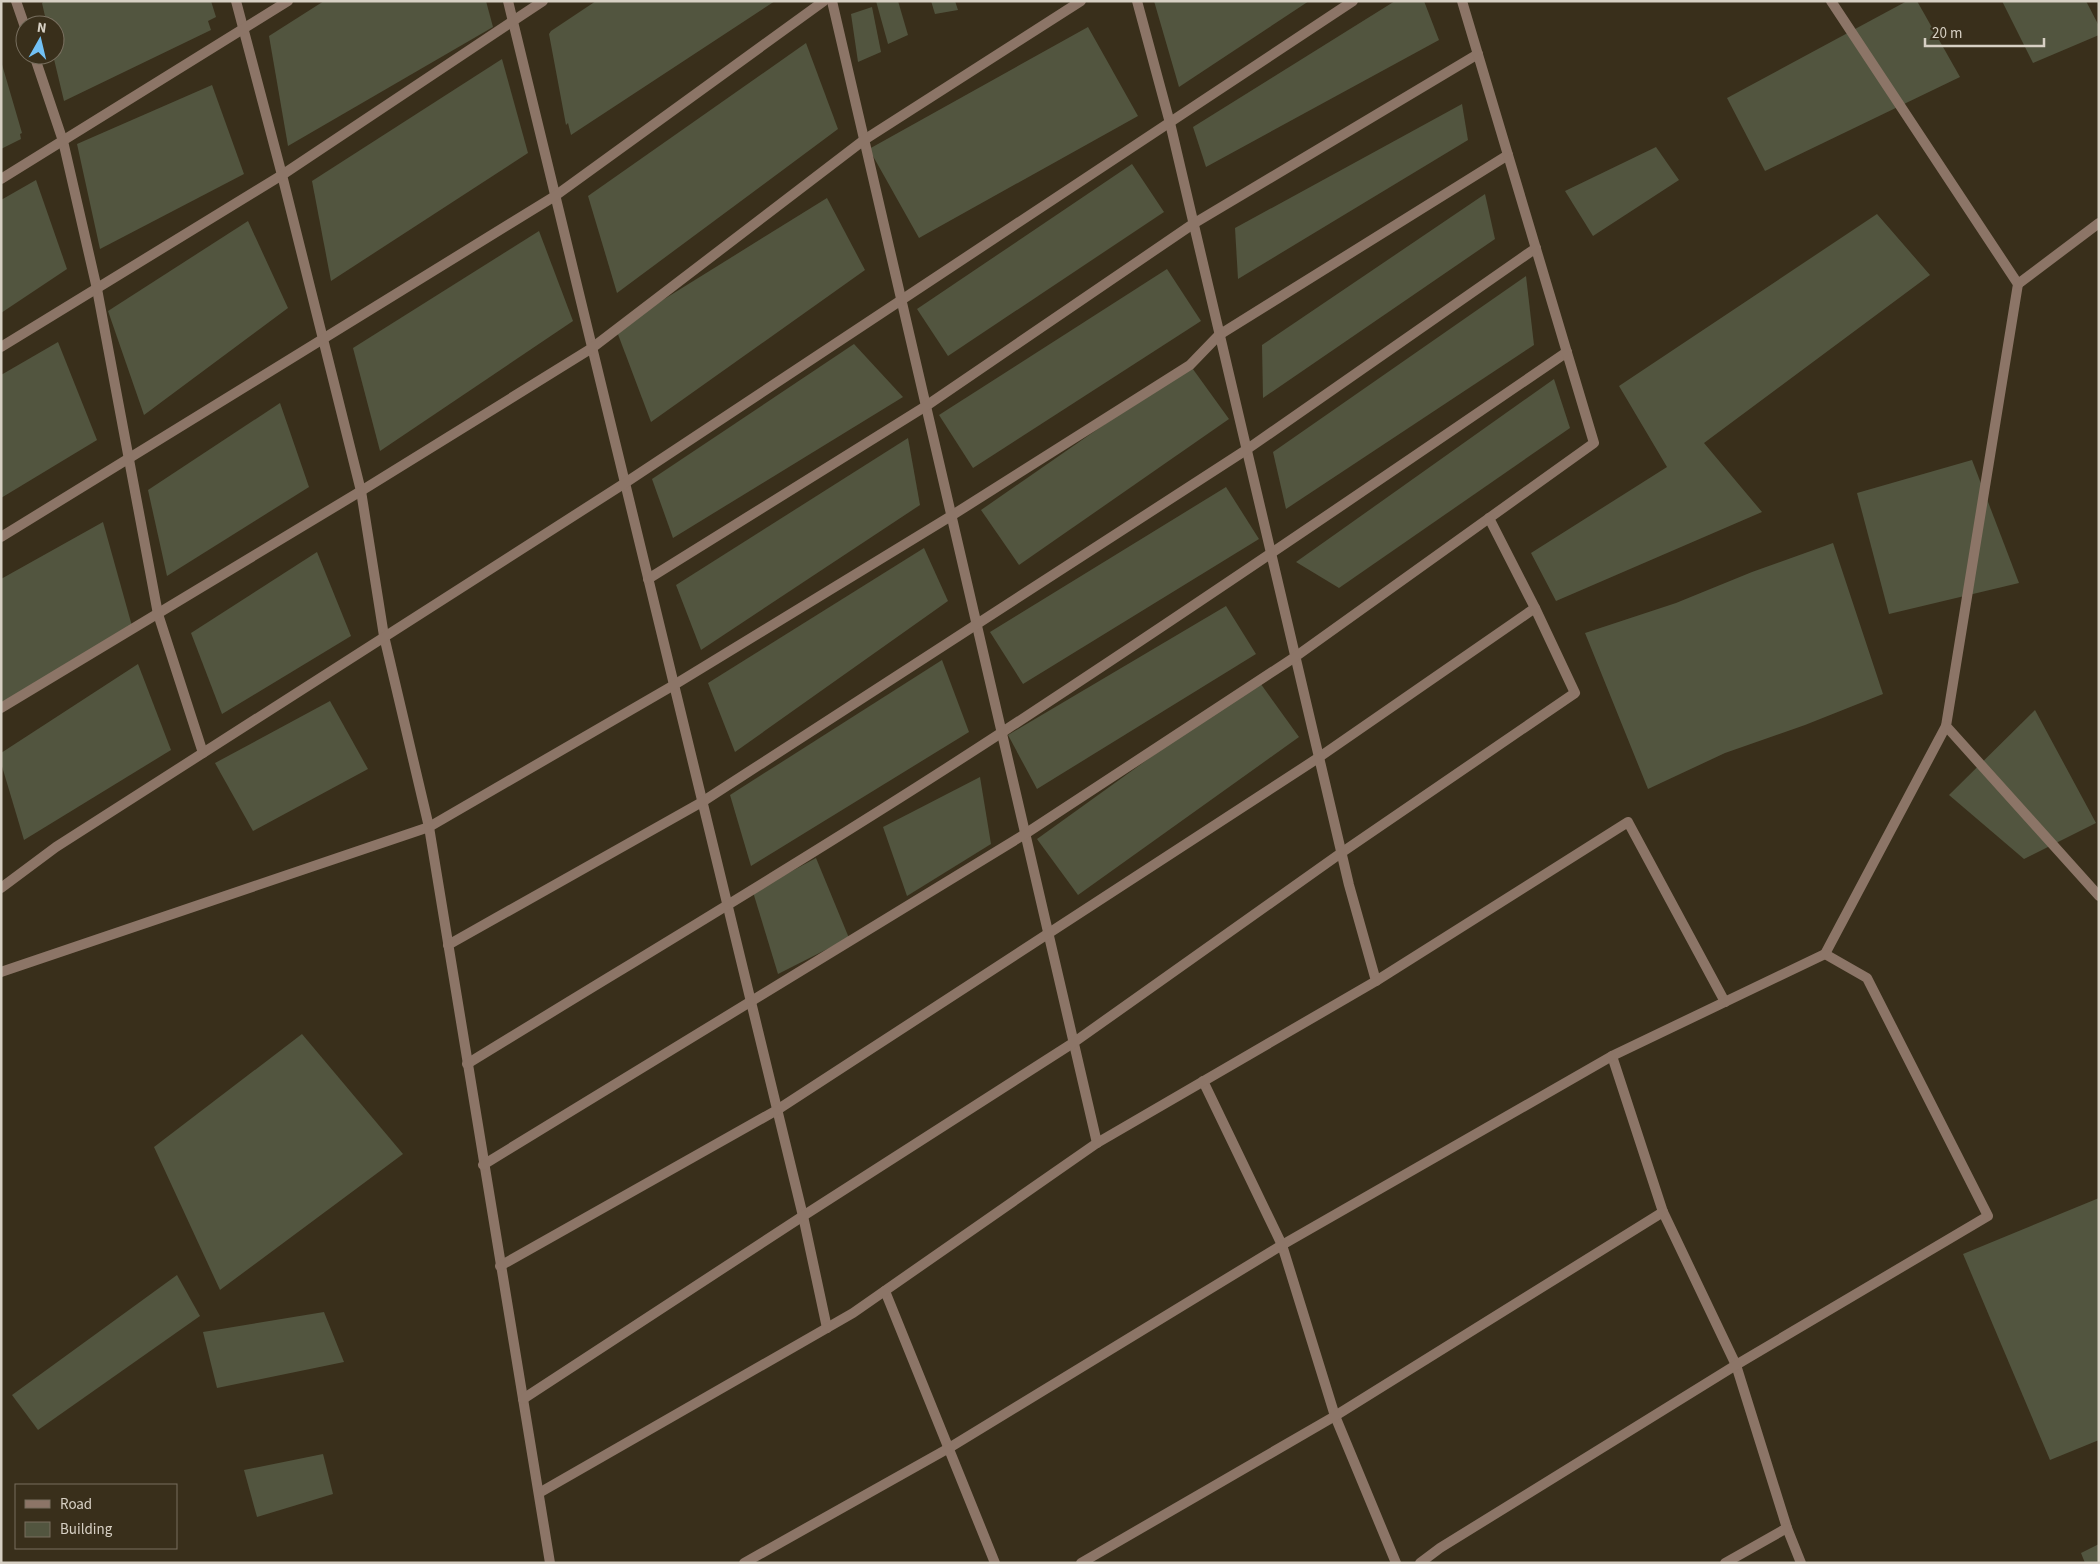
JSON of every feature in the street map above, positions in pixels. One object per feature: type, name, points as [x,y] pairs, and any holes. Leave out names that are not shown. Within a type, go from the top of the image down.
[{"type":"street","points":[[16,1],[21,15]]},
{"type":"street","points":[[236,1],[282,175],[361,491],[384,636],[429,827],[483,1165],[550,1563]]},
{"type":"street","points":[[1,179],[288,1]]},
{"type":"street","points":[[508,1],[803,1216],[827,1328]]},
{"type":"street","points":[[1,347],[282,175],[544,1]]},
{"type":"street","points":[[1,537],[555,196],[824,1]]},
{"type":"street","points":[[832,1],[1097,1143]]},
{"type":"street","points":[[1,708],[361,491],[592,348],[864,140],[1081,1]]},
{"type":"street","points":[[1137,1],[1170,123],[1341,853],[1376,981]]},
{"type":"street","points":[[1,888],[56,847],[625,484],[1353,1]]},
{"type":"street","points":[[483,1165],[750,1000],[1025,834],[1295,657],[1594,443],[1462,1]]},
{"type":"street","points":[[744,1563],[949,1448],[1282,1245],[1612,1056],[1825,954],[1946,726],[2018,284],[1830,1]]},
{"type":"street","points":[[648,579],[926,406],[1194,224],[1478,54]]},
{"type":"street","points":[[37,65],[63,140],[97,289],[158,614],[203,753]]},
{"type":"street","points":[[1,972],[429,827],[674,685],[951,516],[1190,365],[1220,336],[1508,155]]},
{"type":"street","points":[[2018,284],[2099,223]]},
{"type":"street","points":[[448,945],[702,802],[1246,450],[1536,248]]},
{"type":"street","points":[[467,1064],[727,905],[1002,733],[1271,554],[1567,352]]},
{"type":"street","points":[[522,1399],[1073,1042],[1341,853],[1576,693],[1489,518]]},
{"type":"street","points":[[500,1266],[777,1110],[1318,758],[1535,608]]},
{"type":"street","points":[[1946,726],[2099,896]]},
{"type":"street","points":[[539,1493],[827,1328],[885,1291],[1097,1143],[1376,981],[1628,822],[1725,1002]]},
{"type":"street","points":[[1420,1563],[1440,1548],[1736,1365],[1988,1216],[1868,978],[1825,954]]},
{"type":"street","points":[[1612,1056],[1663,1212],[1736,1365],[1787,1528],[1801,1563]]},
{"type":"street","points":[[1203,1081],[1282,1245],[1334,1416],[1396,1563]]},
{"type":"street","points":[[1081,1563],[1334,1416],[1663,1212]]},
{"type":"street","points":[[885,1291],[995,1563]]},
{"type":"street","points":[[1725,1563],[1787,1528]]},
{"type":"building","points":[[44,1],[211,1],[216,17],[208,21],[211,30],[64,101],[55,65],[65,65],[65,15],[45,15],[42,3]]},
{"type":"building","points":[[324,1],[486,1],[493,27],[288,146],[269,36]]},
{"type":"building","points":[[596,1],[775,1],[571,135],[568,123],[566,125],[549,34]]},
{"type":"building","points":[[876,1],[898,1],[908,35],[888,44]]},
{"type":"building","points":[[931,1],[955,1],[958,10],[935,14]]},
{"type":"building","points":[[1154,1],[1309,1],[1179,87]]},
{"type":"building","points":[[1395,1],[1424,1],[1439,40],[1206,167],[1193,127]]},
{"type":"building","points":[[1907,1],[1917,1],[1960,77],[1765,171],[1727,98]]},
{"type":"building","points":[[2002,1],[2086,1],[2099,26],[2099,35],[2033,63]]},
{"type":"building","points":[[872,7],[881,52],[858,62],[851,14]]},
{"type":"building","points":[[1088,27],[1138,116],[919,238],[869,149]]},
{"type":"building","points":[[806,43],[838,129],[617,293],[588,196]]},
{"type":"building","points":[[502,59],[528,153],[331,281],[312,181]]},
{"type":"building","points":[[1,61],[22,133],[20,134],[21,139],[1,149]]},
{"type":"building","points":[[212,85],[244,174],[100,249],[77,144]]},
{"type":"building","points":[[1462,104],[1468,140],[1238,279],[1235,228]]},
{"type":"building","points":[[1656,147],[1679,180],[1593,236],[1565,191]]},
{"type":"building","points":[[1132,164],[1164,212],[948,356],[917,309]]},
{"type":"building","points":[[36,180],[67,269],[1,313],[1,200]]},
{"type":"building","points":[[1485,194],[1495,239],[1263,398],[1262,345]]},
{"type":"building","points":[[827,198],[865,270],[651,422],[616,329]]},
{"type":"building","points":[[1877,214],[1930,275],[1704,443],[1762,512],[1556,601],[1531,553],[1667,467],[1619,386]]},
{"type":"building","points":[[248,221],[288,308],[144,415],[108,311]]},
{"type":"building","points":[[539,231],[573,321],[380,451],[353,348]]},
{"type":"building","points":[[1167,269],[1201,321],[973,468],[939,415]]},
{"type":"building","points":[[1526,276],[1534,345],[1286,509],[1273,452]]},
{"type":"building","points":[[58,342],[97,440],[1,498],[1,375]]},
{"type":"building","points":[[854,344],[903,397],[673,538],[652,479]]},
{"type":"building","points":[[1190,365],[1229,419],[1019,565],[981,510]]},
{"type":"building","points":[[1554,379],[1570,428],[1339,588],[1296,562]]},
{"type":"building","points":[[280,403],[309,487],[167,576],[148,490]]},
{"type":"building","points":[[908,438],[920,505],[701,650],[676,585]]},
{"type":"building","points":[[1972,460],[2019,583],[1889,614],[1857,493]]},
{"type":"building","points":[[1226,487],[1259,539],[1023,684],[990,632]]},
{"type":"building","points":[[103,522],[132,626],[1,703],[1,579]]},
{"type":"building","points":[[1833,543],[1883,694],[1805,725],[1725,753],[1648,789],[1585,633],[1676,603],[1752,572]]},
{"type":"building","points":[[924,548],[948,601],[735,752],[708,683]]},
{"type":"building","points":[[317,552],[351,636],[222,714],[191,633]]},
{"type":"building","points":[[1226,606],[1256,654],[1037,789],[1008,735]]},
{"type":"building","points":[[942,660],[969,732],[751,866],[730,795]]},
{"type":"building","points":[[138,664],[171,750],[24,840],[1,763],[1,753]]},
{"type":"building","points":[[1258,680],[1299,737],[1078,895],[1037,839]]},
{"type":"building","points":[[330,701],[368,769],[253,831],[215,763]]},
{"type":"building","points":[[2035,710],[2096,823],[2024,859],[1949,795]]},
{"type":"building","points":[[980,777],[991,844],[907,896],[883,827]]},
{"type":"building","points":[[816,858],[849,938],[778,974],[753,892]]},
{"type":"building","points":[[302,1034],[403,1154],[220,1290],[154,1147]]},
{"type":"building","points":[[2099,1198],[2099,1440],[2050,1460],[1963,1254]]},
{"type":"building","points":[[177,1275],[200,1316],[38,1430],[12,1395]]},
{"type":"building","points":[[324,1312],[344,1362],[217,1388],[203,1332]]},
{"type":"building","points":[[323,1454],[333,1494],[257,1517],[244,1470]]},
{"type":"building","points":[[2099,1544],[2099,1563],[2085,1563],[2081,1553]]}]
